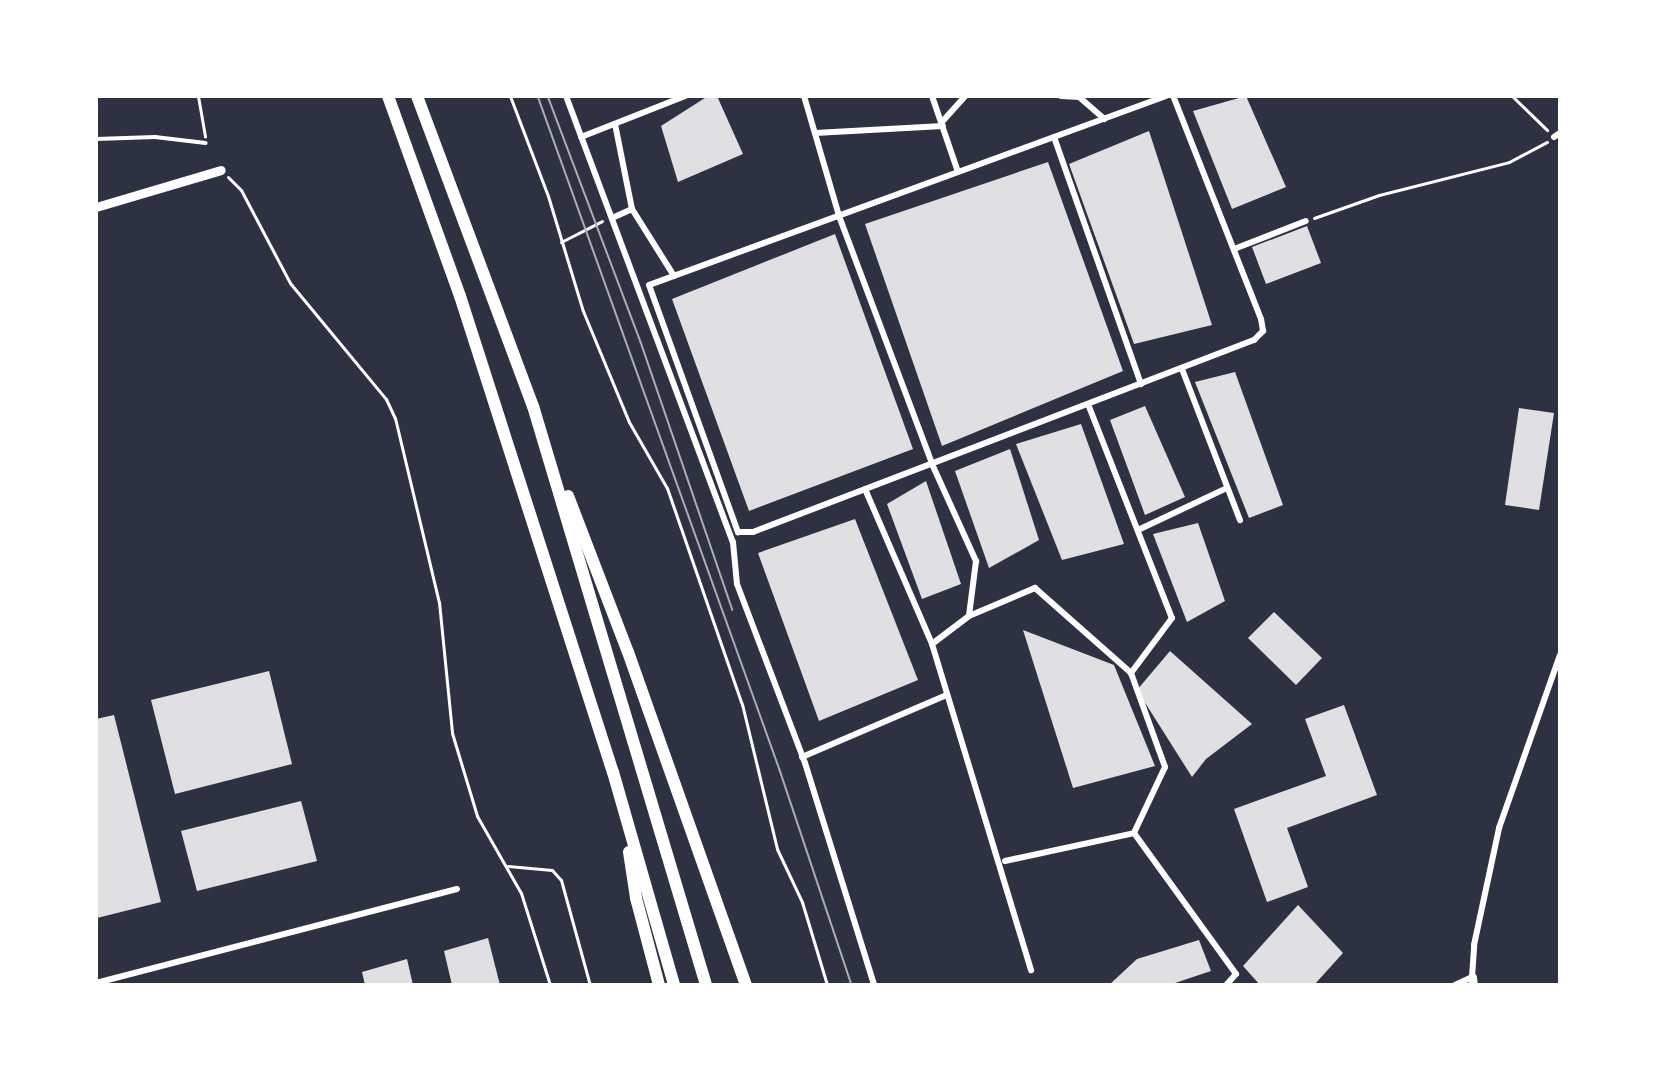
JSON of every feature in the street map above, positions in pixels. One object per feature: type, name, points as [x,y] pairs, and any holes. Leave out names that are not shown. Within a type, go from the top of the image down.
[{"type":"highway","points":[[388,96],[460,296],[620,798],[674,985]]},
{"type":"highway","points":[[417,96],[632,663],[746,985]]},
{"type":"highway","points":[[533,406],[706,985]]},
{"type":"highway","points":[[620,798],[636,898],[659,985]]},
{"type":"street","points":[[566,96],[733,542],[737,584],[802,757],[874,985]]},
{"type":"street","points":[[582,137],[684,96]]},
{"type":"street","points":[[804,96],[838,216],[932,464],[976,561],[969,616]]},
{"type":"street","points":[[932,96],[958,172]]},
{"type":"street","points":[[815,133],[942,125],[965,96]]},
{"type":"street","points":[[1060,96],[1079,96],[1104,119]]},
{"type":"street","points":[[1166,96],[649,285],[738,532],[753,532],[1182,369],[1254,340],[1263,331],[1234,249],[1173,96]]},
{"type":"street","points":[[615,124],[632,209],[674,276]]},
{"type":"street","points":[[1054,137],[1141,384]]},
{"type":"street","points":[[96,207],[221,170]]},
{"type":"street","points":[[612,218],[632,209]]},
{"type":"street","points":[[1234,249],[1306,221]]},
{"type":"street","points":[[1182,369],[1240,520]]},
{"type":"street","points":[[1088,404],[1172,618],[1131,673]]},
{"type":"street","points":[[1137,530],[1227,488]]},
{"type":"street","points":[[865,489],[932,644],[1031,970]]},
{"type":"street","points":[[932,644],[969,616],[1035,588],[1131,673],[1165,767],[1134,833]]},
{"type":"street","points":[[1455,985],[1472,981],[1474,945],[1499,828],[1560,655]]},
{"type":"street","points":[[802,757],[947,695]]},
{"type":"street","points":[[1005,861],[1134,833]]},
{"type":"street","points":[[1134,833],[1236,974],[1226,985]]},
{"type":"street","points":[[96,983],[457,890]]},
{"type":"lane","points":[[96,139],[155,137],[206,143]]},
{"type":"path","points":[[510,96],[583,311],[629,422],[667,488],[742,704],[777,849],[802,902],[826,985]]},
{"type":"path","points":[[1306,221],[1379,195],[1509,162],[1557,135],[1512,96]]},
{"type":"path","points":[[221,170],[242,190],[290,283],[386,399],[395,418],[439,602],[452,733],[477,816],[508,866],[532,921],[550,985]]},
{"type":"path","points":[[561,242],[612,218]]},
{"type":"path","points":[[508,866],[552,870],[561,880],[590,985]]},
{"type":"building","points":[[708,96],[717,96],[743,154],[678,182],[661,126]]},
{"type":"building","points":[[1246,96],[1286,187],[1232,209],[1193,111]]},
{"type":"building","points":[[1149,131],[1212,325],[1134,344],[1069,164]]},
{"type":"building","points":[[1048,162],[1123,371],[942,446],[865,224]]},
{"type":"building","points":[[1307,226],[1321,263],[1266,284],[1252,247]]},
{"type":"building","points":[[835,234],[913,449],[749,511],[672,299]]},
{"type":"building","points":[[1235,372],[1283,505],[1249,518],[1195,382]]},
{"type":"building","points":[[1145,406],[1185,497],[1145,515],[1110,420]]},
{"type":"building","points":[[1519,408],[1554,413],[1539,510],[1505,505]]},
{"type":"building","points":[[1081,424],[1124,544],[1062,560],[1016,444]]},
{"type":"building","points":[[1010,449],[1039,540],[989,568],[955,471]]},
{"type":"building","points":[[926,481],[961,584],[922,599],[887,504]]},
{"type":"building","points":[[855,519],[918,680],[819,721],[758,553]]},
{"type":"building","points":[[1198,523],[1225,601],[1187,622],[1153,534]]},
{"type":"building","points":[[1274,612],[1322,658],[1296,685],[1248,638]]},
{"type":"building","points":[[1023,630],[1114,665],[1155,766],[1073,788]]},
{"type":"building","points":[[1170,651],[1252,724],[1206,759],[1192,777],[1137,690]]},
{"type":"building","points":[[269,671],[292,764],[175,794],[151,700]]},
{"type":"building","points":[[1344,705],[1377,795],[1287,828],[1308,887],[1267,902],[1234,809],[1326,776],[1305,719]]},
{"type":"building","points":[[114,715],[161,902],[97,918],[96,719]]},
{"type":"building","points":[[301,801],[317,861],[197,891],[181,831]]},
{"type":"building","points":[[1298,905],[1343,953],[1314,985],[1260,985],[1243,966]]},
{"type":"building","points":[[488,938],[500,985],[452,985],[444,951]]},
{"type":"building","points":[[1199,940],[1211,971],[1169,985],[1109,985],[1137,959]]},
{"type":"building","points":[[407,959],[413,985],[365,985],[362,972]]},
{"type":"tram line","points":[[538,96],[780,770],[852,985]]},
{"type":"tram line","points":[[548,96],[641,342],[733,610]]}]
